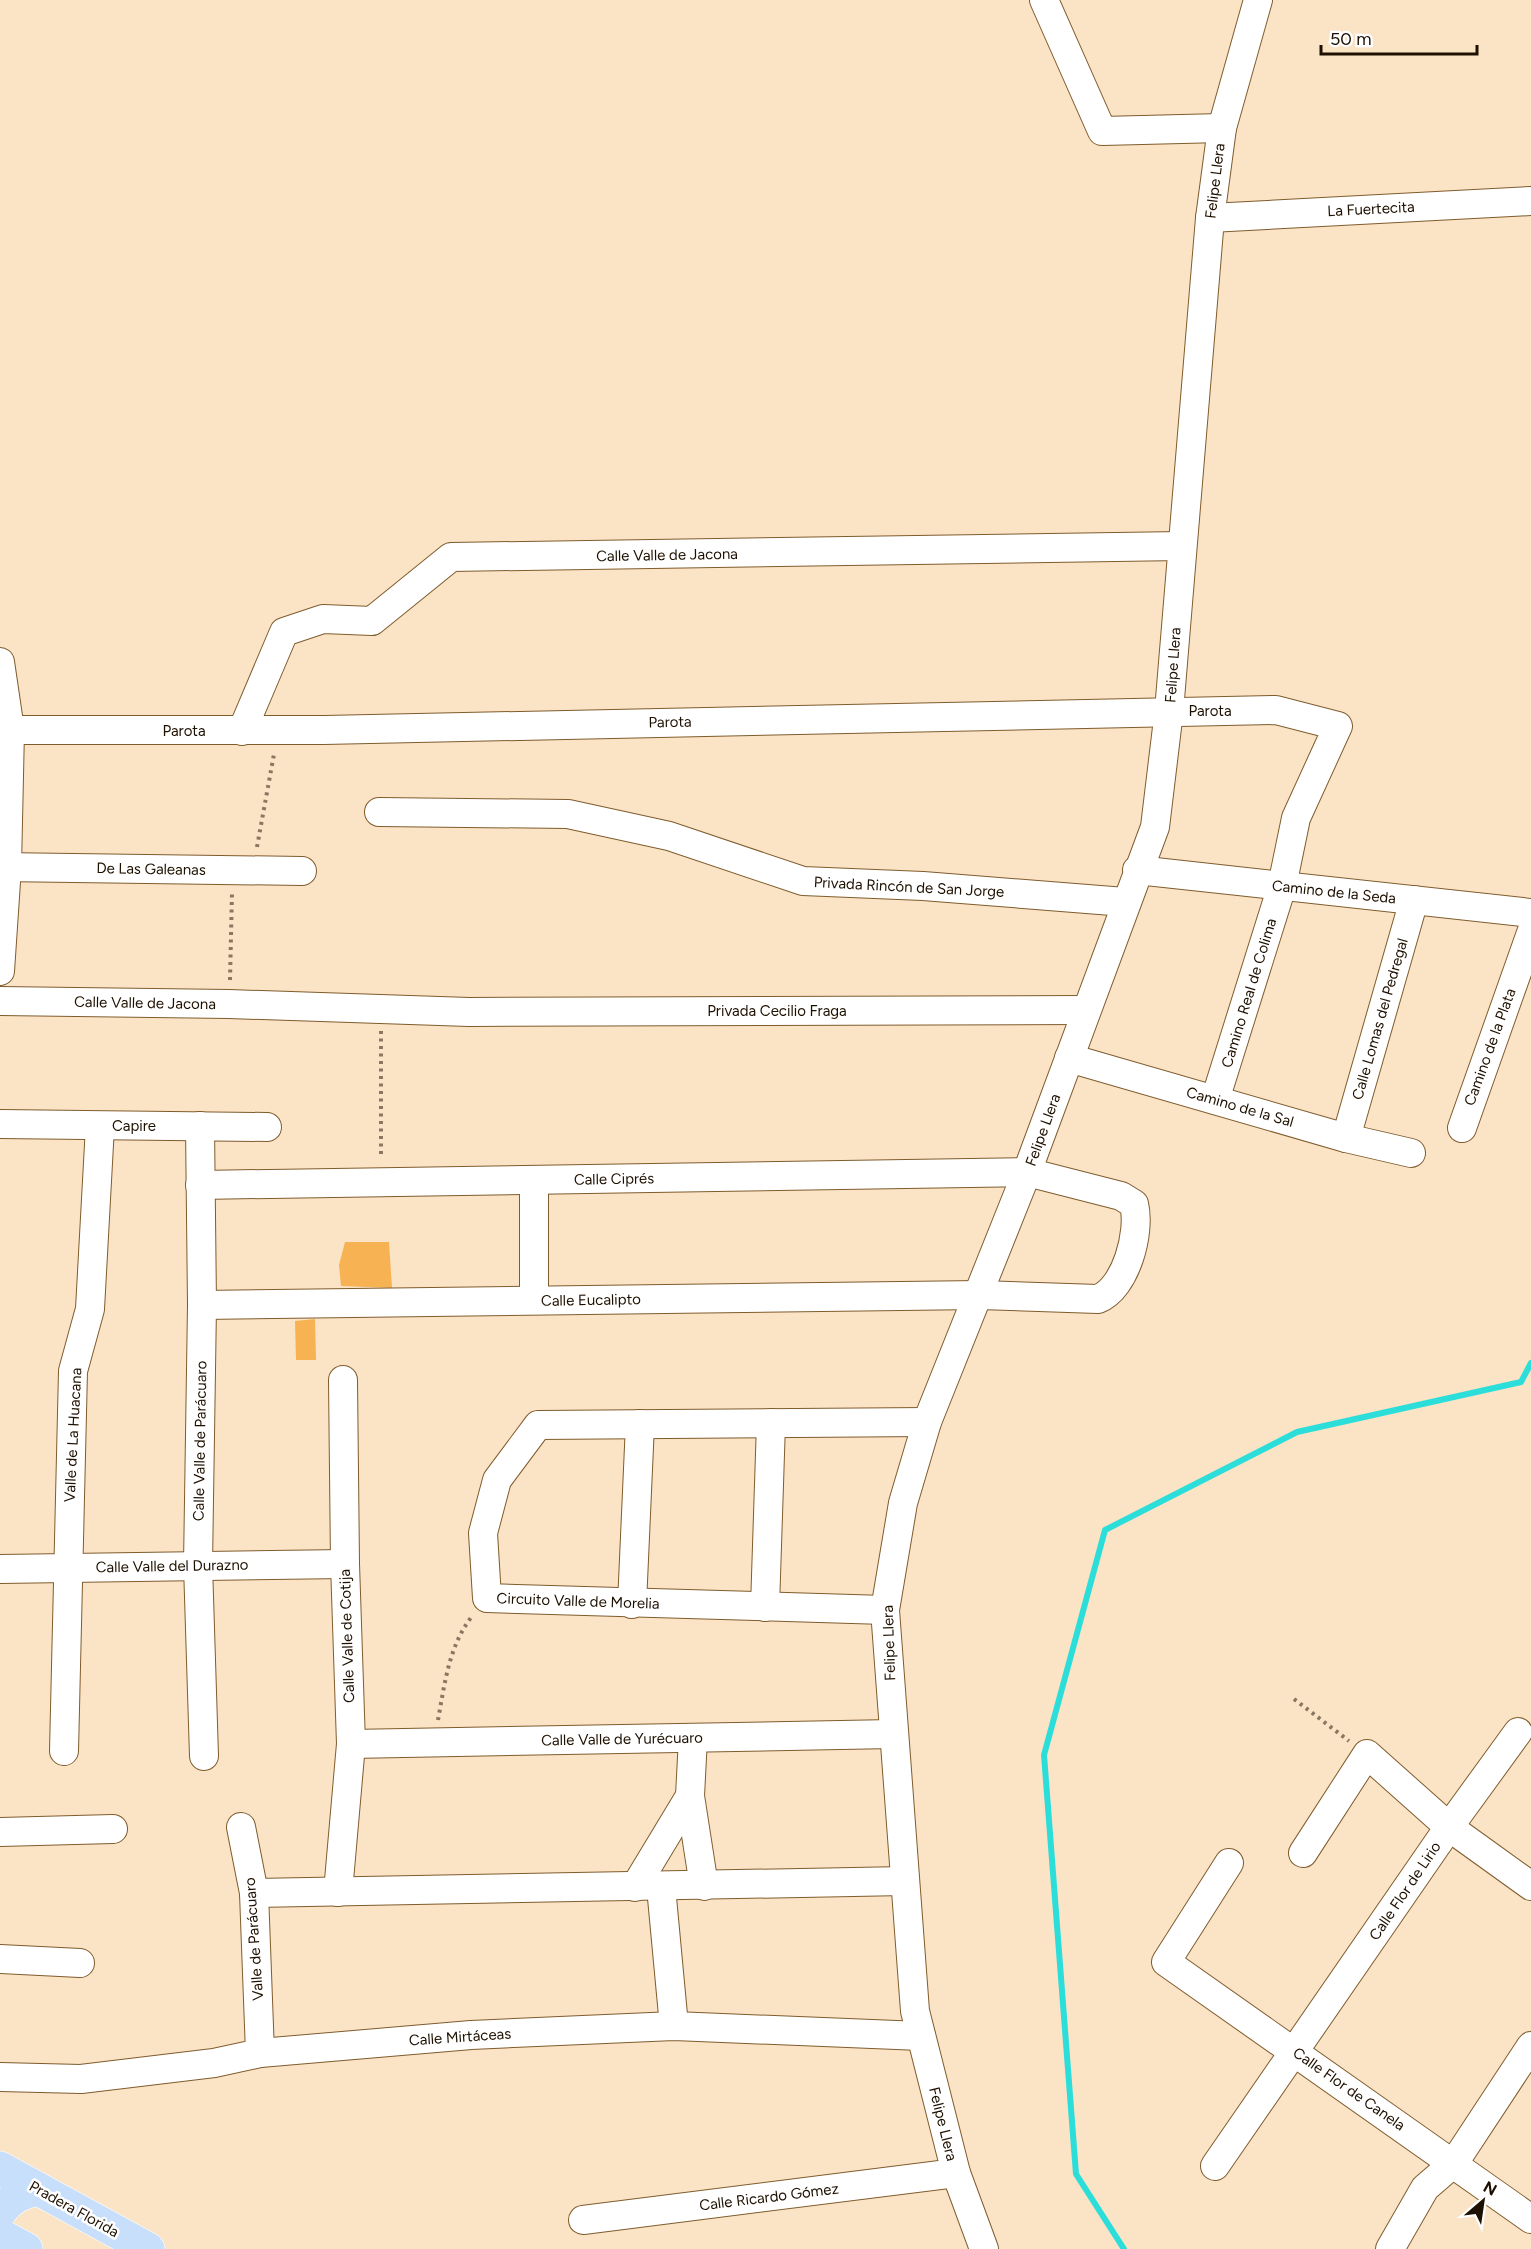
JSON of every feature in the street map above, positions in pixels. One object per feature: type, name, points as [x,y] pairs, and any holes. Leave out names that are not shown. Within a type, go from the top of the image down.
[{"type":"main road","name":"Pradera Florida","points":[[0,2168],[148,2249]]},
{"type":"main road","points":[[0,2211],[8,2201],[21,2193],[38,2189]]},
{"type":"main road","points":[[0,2235],[26,2249]]},
{"type":"street","points":[[1044,0],[1102,131],[1222,128]]},
{"type":"street","name":"Felipe Llera","points":[[985,2248],[956,2173],[915,2011],[885,1610],[903,1503],[927,1422],[1028,1172],[1125,902],[1155,826],[1169,711],[1210,218],[1222,128],[1258,0]]},
{"type":"street","name":"La Fuertecita","points":[[1210,218],[1531,201]]},
{"type":"street","name":"Calle Valle de Jacona","points":[[242,731],[284,632],[323,619],[372,621],[451,557],[1182,546]]},
{"type":"street","points":[[0,662],[5,730],[0,971]]},
{"type":"street","name":"Parota","points":[[5,730],[242,731],[1276,710],[1338,726]]},
{"type":"street","name":"Camino Real de Colima","points":[[1215,1100],[1282,886],[1296,818],[1338,726]]},
{"type":"street","name":"Privada Rincón de San Jorge","points":[[379,812],[568,814],[669,836],[803,882],[923,886],[1125,902]]},
{"type":"street","name":"De Las Galeanas","points":[[3,867],[302,871]]},
{"type":"street","name":"Camino de la Seda","points":[[1137,870],[1531,913]]},
{"type":"street","name":"Calle Lomas del Pedregal","points":[[1346,1138],[1414,900]]},
{"type":"street","name":"Camino de la Plata","points":[[1462,1128],[1531,933]]},
{"type":"street","name":"Calle Valle de Jacona","points":[[0,1001],[229,1004]]},
{"type":"street","name":"Privada Cecilio Fraga","points":[[229,1004],[468,1012],[1086,1010]]},
{"type":"street","name":"Camino de la Sal","points":[[1069,1058],[1346,1138],[1411,1153]]},
{"type":"street","name":"Capire","points":[[0,1124],[267,1127]]},
{"type":"street","name":"Valle de La Huacana","points":[[64,1751],[73,1371],[90,1309],[100,1126]]},
{"type":"street","name":"Calle Valle de Parácuaro","points":[[200,1126],[202,1305],[198,1565],[204,1756]]},
{"type":"street","name":"Calle Ciprés","points":[[200,1185],[1028,1172],[1121,1196],[1134,1204],[1137,1216],[1131,1255],[1108,1295],[1098,1299],[980,1295]]},
{"type":"street","points":[[534,1180],[534,1300]]},
{"type":"street","name":"Calle Eucalipto","points":[[202,1305],[980,1295]]},
{"type":"street","name":"Calle Valle de Cotija","points":[[338,1892],[351,1744],[345,1564],[343,1380]]},
{"type":"street","name":"Circuito Valle de Morelia","points":[[885,1610],[487,1598],[483,1533],[497,1480],[538,1425],[927,1422]]},
{"type":"street","points":[[765,1607],[771,1424]]},
{"type":"street","points":[[633,1604],[640,1425]]},
{"type":"street","name":"Calle Valle del Durazno","points":[[0,1569],[345,1564]]},
{"type":"street","name":"Calle Flor de Lirio","points":[[1215,2166],[1449,1827],[1518,1732]]},
{"type":"street","name":"Calle Valle de Yurécuaro","points":[[351,1744],[893,1734]]},
{"type":"street","points":[[693,1738],[690,1796],[704,1886]]},
{"type":"street","points":[[1304,1853],[1366,1754],[1449,1827],[1531,1886]]},
{"type":"street","points":[[674,2026],[648,1887],[690,1796]]},
{"type":"street","name":"Valle de Parácuaro","points":[[241,1827],[254,1893],[260,2053]]},
{"type":"street","points":[[0,1832],[113,1829]]},
{"type":"street","name":"Calle Flor de Canela","points":[[1229,1863],[1166,1962],[1531,2219]]},
{"type":"street","points":[[254,1893],[905,1881]]},
{"type":"street","points":[[0,1959],[80,1963]]},
{"type":"street","name":"Calle Mirtáceas","points":[[0,2078],[81,2079],[214,2063],[260,2053],[471,2036],[674,2026],[921,2036]]},
{"type":"street","points":[[1390,2249],[1425,2188],[1454,2163],[1531,2046]]},
{"type":"street","name":"Calle Ricardo Gómez","points":[[583,2220],[956,2173]]},
{"type":"path","name":"Calle Valle de Jacona","points":[[229,1004],[243,870],[278,730]]},
{"type":"path","points":[[381,1009],[381,1182]]},
{"type":"path","points":[[434,1742],[450,1658],[462,1629],[487,1598]]},
{"type":"path","points":[[1294,1699],[1366,1754]]},
{"type":"shaded area","points":[[345,1242],[389,1242],[392,1288],[341,1286],[339,1265]]},
{"type":"shaded area","points":[[315,1319],[316,1360],[296,1360],[295,1321]]},
{"type":"waterway","points":[[1124,2249],[1076,2174],[1044,1755],[1105,1530],[1297,1432],[1521,1382],[1531,1363]]}]
